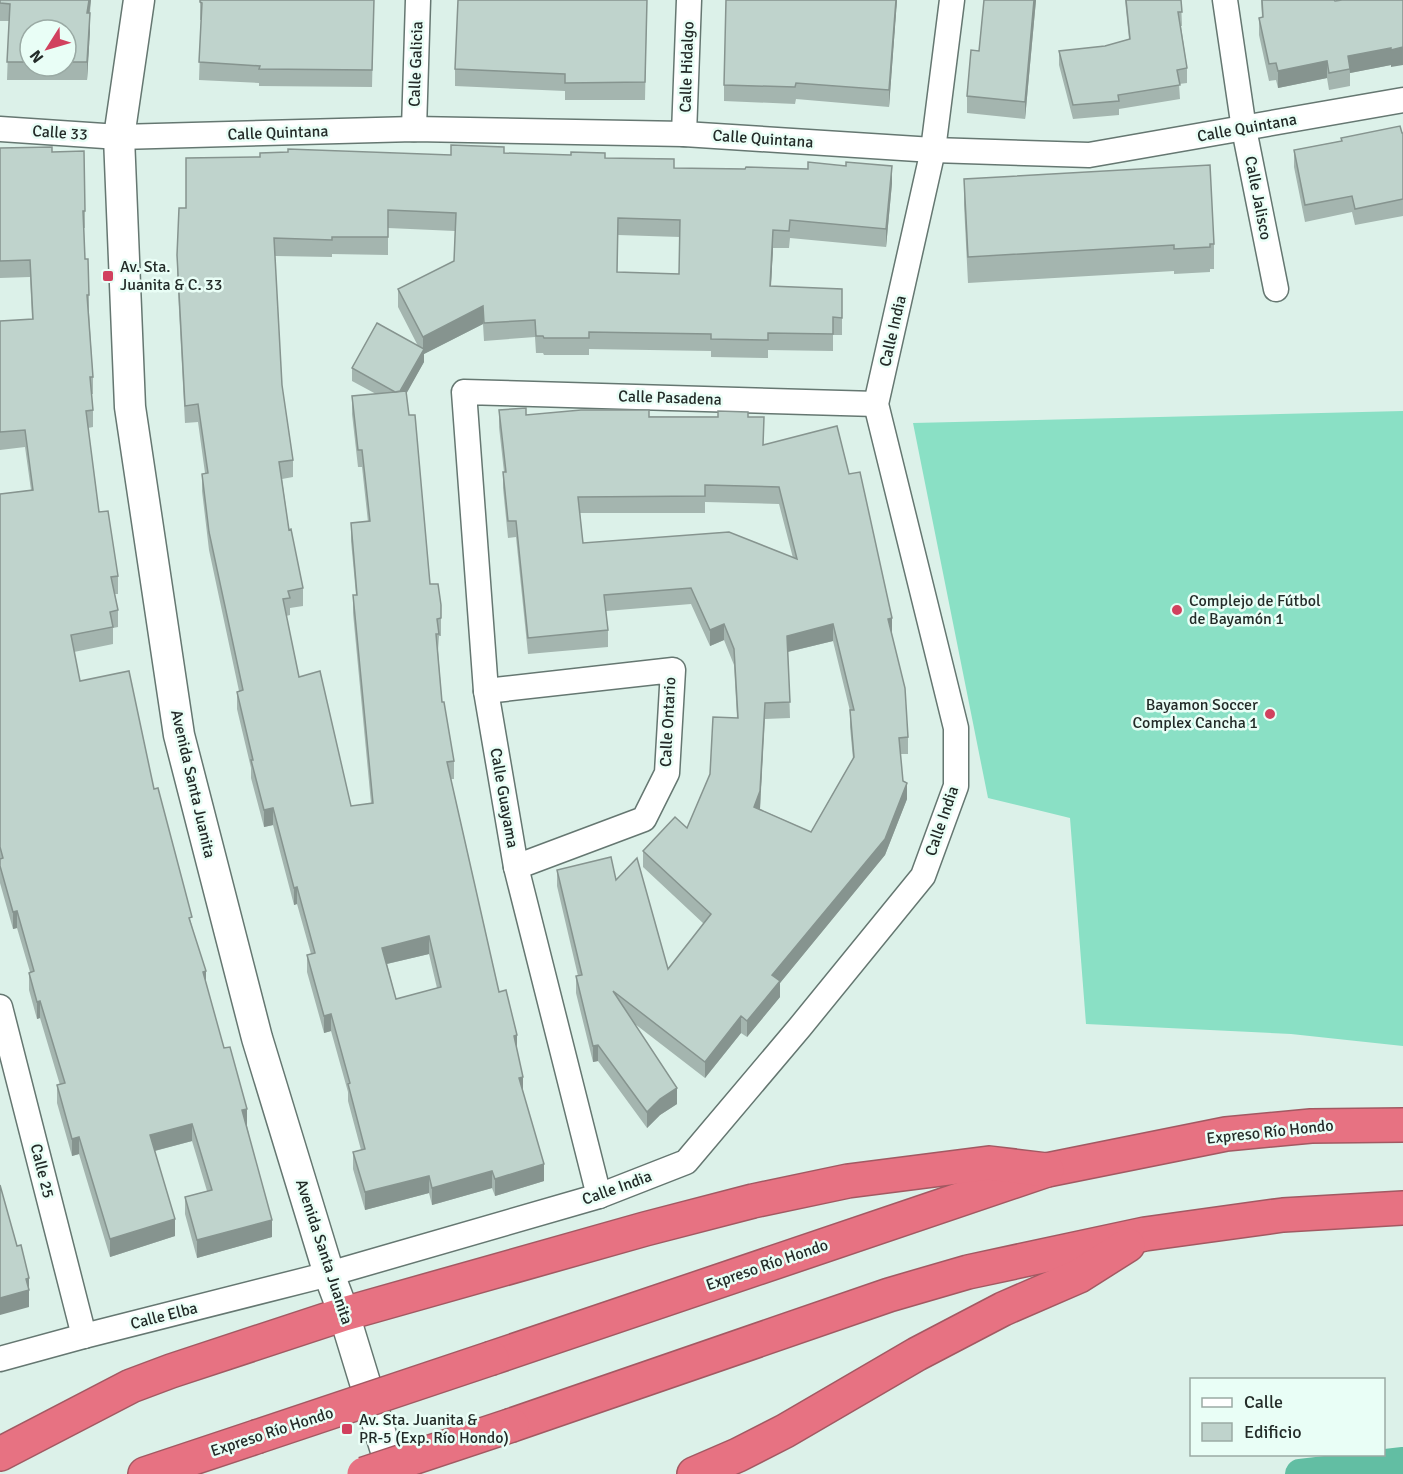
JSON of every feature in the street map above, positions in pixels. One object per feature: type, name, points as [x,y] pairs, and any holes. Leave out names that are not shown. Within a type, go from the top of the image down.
[{"type":"highway","name":"Expreso Río Hondo","points":[[145,1474],[1047,1170],[1226,1134],[1311,1125],[1403,1125]]},
{"type":"highway","points":[[0,1454],[131,1386],[171,1371],[344,1314],[656,1226],[753,1201],[848,1181],[989,1163],[1047,1170]]},
{"type":"highway","points":[[364,1474],[889,1295],[968,1272],[1145,1234],[1283,1215],[1403,1208]]},
{"type":"highway","points":[[694,1474],[786,1431],[916,1354],[1003,1309],[1079,1276],[1145,1234]]},
{"type":"street","name":"Avenida Santa Juanita","points":[[140,0],[119,137],[130,407],[179,735],[257,1038],[393,1474]]},
{"type":"street","name":"Calle Galicia","points":[[414,129],[418,0]]},
{"type":"street","name":"Calle Hidalgo","points":[[684,134],[689,0]]},
{"type":"street","name":"Calle India","points":[[329,1274],[599,1196],[686,1162],[923,876],[956,786],[956,729],[876,404],[933,150],[951,0]]},
{"type":"street","name":"Calle Jalisco","points":[[1225,0],[1244,129],[1276,290]]},
{"type":"street","name":"Calle Quintana","points":[[119,137],[414,129],[684,134],[933,150],[1089,155],[1403,100]]},
{"type":"street","name":"Calle 33","points":[[0,129],[119,137]]},
{"type":"street","name":"Calle Pasadena","points":[[464,392],[876,404]]},
{"type":"street","name":"Calle Guayama","points":[[464,392],[486,691],[516,867],[599,1196]]},
{"type":"street","name":"Calle Ontario","points":[[486,691],[673,670],[667,773],[644,819],[516,867]]},
{"type":"street","name":"Calle 25","points":[[0,1007],[84,1336]]},
{"type":"street","name":"Calle Elba","points":[[0,1359],[329,1274]]},
{"type":"green space","name":"Complejo de Fútbol de Bayamón 1","points":[[1403,411],[1403,1046],[1291,1034],[1086,1024],[1070,818],[988,798],[913,423]]},
{"type":"building","points":[[0,0],[89,0],[87,62],[78,62],[78,18],[18,18],[18,62],[7,62],[10,4],[0,3]]},
{"type":"building","points":[[200,0],[374,0],[372,70],[259,69],[260,66],[199,62],[202,3]]},
{"type":"building","points":[[458,0],[647,0],[645,82],[565,83],[565,74],[455,69]]},
{"type":"building","points":[[726,0],[896,0],[889,90],[796,83],[795,87],[724,85]]},
{"type":"building","points":[[984,0],[1034,0],[1025,102],[967,96],[971,50],[979,51]]},
{"type":"building","points":[[1126,0],[1181,0],[1182,12],[1178,12],[1187,68],[1177,70],[1180,85],[1118,95],[1119,101],[1073,105],[1059,51],[1105,46],[1130,39]]},
{"type":"building","points":[[1262,0],[1403,0],[1403,47],[1348,56],[1350,69],[1329,73],[1327,61],[1278,71],[1276,63],[1269,64],[1259,18],[1263,17]]},
{"type":"building","points":[[1400,126],[1403,133],[1403,199],[1355,209],[1352,196],[1305,205],[1294,150],[1342,141],[1341,138]]},
{"type":"building","points":[[451,145],[504,147],[504,153],[571,155],[571,152],[605,153],[605,158],[674,159],[674,168],[808,169],[808,162],[846,166],[846,162],[892,166],[886,229],[790,220],[789,231],[773,230],[770,286],[842,289],[842,318],[833,317],[833,334],[768,333],[768,340],[711,339],[711,334],[589,332],[589,338],[544,338],[536,336],[535,320],[484,323],[483,306],[423,337],[398,289],[454,261],[456,213],[388,210],[388,237],[332,237],[332,240],[274,238],[282,385],[293,460],[279,462],[289,530],[291,529],[303,588],[288,591],[290,598],[283,599],[299,677],[320,671],[351,806],[373,803],[353,595],[357,595],[351,523],[370,521],[362,450],[358,450],[352,396],[406,391],[409,415],[415,415],[430,584],[438,584],[441,605],[441,618],[437,619],[439,634],[436,634],[442,702],[444,702],[454,761],[447,762],[499,992],[506,990],[517,1035],[514,1036],[523,1077],[519,1078],[544,1164],[495,1179],[492,1171],[432,1188],[429,1176],[365,1192],[353,1152],[365,1149],[348,1084],[350,1083],[331,1014],[324,1016],[307,955],[315,953],[297,887],[294,888],[273,808],[264,810],[237,692],[243,690],[209,532],[202,474],[208,473],[198,404],[185,406],[177,255],[179,208],[186,208],[186,158],[260,157],[260,153],[288,152],[288,149],[451,155]],"holes":[[[618,218],[680,220],[679,274],[617,272]],[[429,936],[441,987],[396,999],[382,948]]]},
{"type":"building","points":[[52,147],[52,152],[84,151],[85,211],[83,211],[85,259],[88,259],[89,295],[87,295],[93,377],[90,377],[93,410],[86,411],[99,512],[108,511],[118,576],[111,577],[118,610],[110,612],[113,627],[71,635],[80,681],[129,671],[154,789],[158,788],[192,917],[189,918],[206,971],[203,972],[224,1048],[230,1047],[247,1109],[242,1110],[272,1220],[197,1240],[185,1197],[212,1190],[192,1124],[150,1135],[175,1219],[110,1239],[79,1137],[72,1139],[57,1085],[65,1083],[40,1001],[37,1002],[29,973],[34,971],[17,911],[13,912],[0,866],[0,859],[3,858],[0,847],[0,494],[33,490],[25,430],[0,432],[0,321],[33,319],[30,260],[0,261],[0,148]]},
{"type":"building","points":[[1210,165],[1214,244],[1210,244],[1210,247],[1174,249],[1174,245],[968,257],[964,179]]},
{"type":"building","points":[[377,323],[424,349],[400,391],[395,392],[352,368]]},
{"type":"building","points":[[526,408],[526,415],[581,410],[649,410],[649,417],[718,417],[718,411],[748,412],[748,417],[764,417],[763,445],[837,426],[849,474],[860,472],[892,618],[888,619],[905,688],[908,737],[899,738],[903,781],[907,783],[885,839],[772,975],[780,981],[747,1021],[741,1016],[705,1062],[613,991],[677,1088],[660,1099],[647,1112],[598,1045],[593,1046],[576,976],[582,975],[557,870],[611,857],[616,880],[637,858],[668,969],[711,914],[643,851],[675,817],[687,828],[710,774],[713,717],[738,718],[734,649],[724,624],[710,630],[691,588],[604,595],[608,630],[528,638],[516,521],[508,521],[503,472],[506,472],[499,410]],"holes":[[[705,485],[779,487],[797,559],[729,532],[583,543],[578,497],[705,496]],[[833,624],[854,710],[850,710],[854,757],[811,832],[754,807],[760,791],[765,703],[790,702],[787,636]]]},
{"type":"building","points":[[0,1185],[17,1246],[21,1245],[29,1278],[26,1279],[29,1290],[0,1298]]},
{"type":"waterway","points":[[1300,1474],[1403,1462]]},
{"type":"place","name":"Av. Sta. Juanita & C. 33","points":[[108,276]]},
{"type":"place","name":"Complejo de Fútbol de Bayamón 1","points":[[1177,610]]},
{"type":"place","name":"Bayamon Soccer Complex Cancha 1","points":[[1270,714]]},
{"type":"place","name":"Av. Sta. Juanita & PR-5 (Exp. Río Hondo)","points":[[347,1429]]}]
